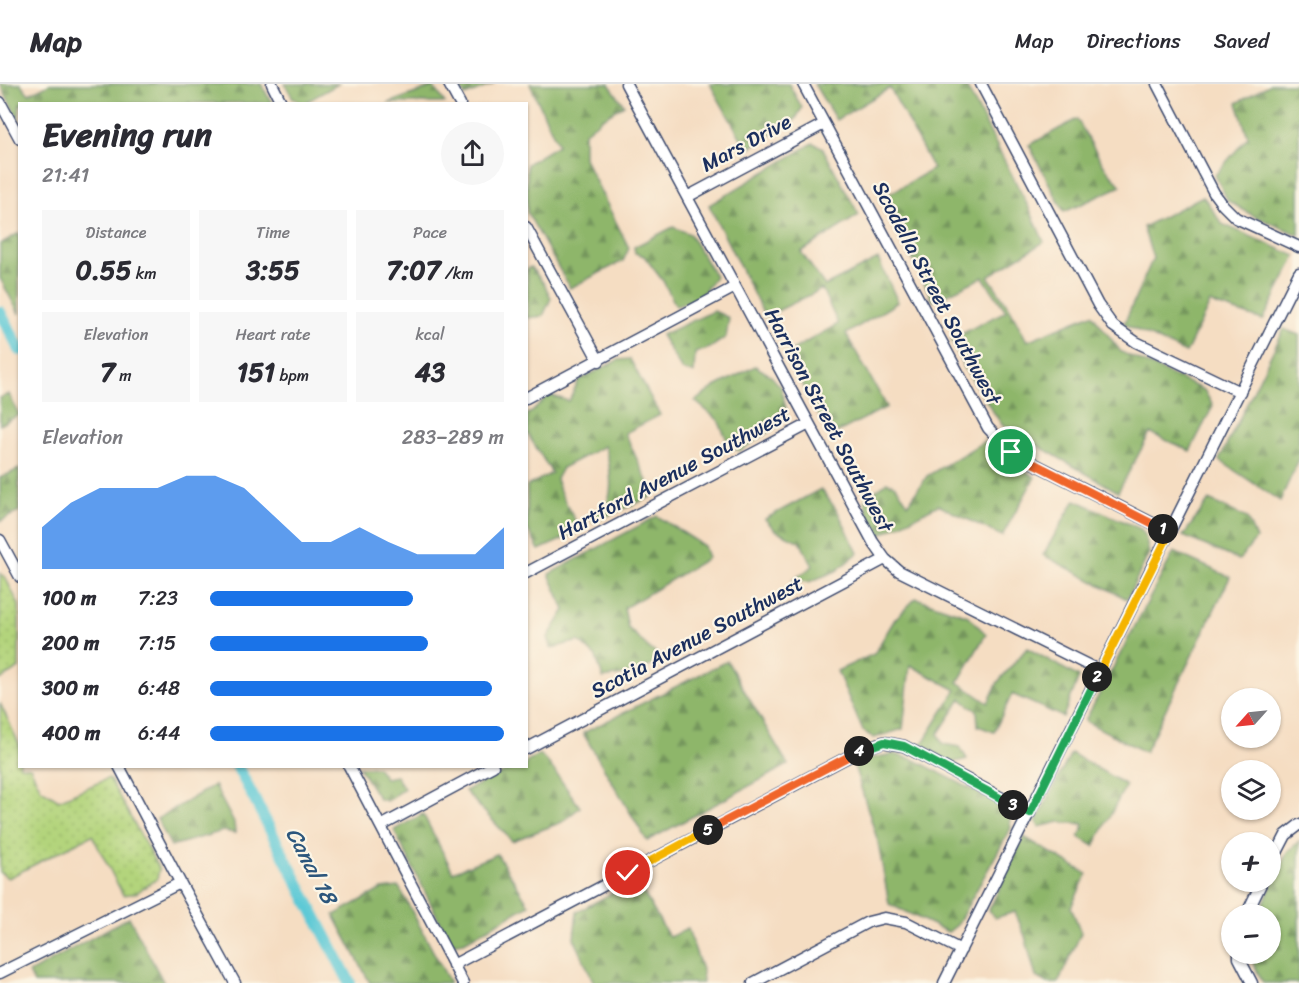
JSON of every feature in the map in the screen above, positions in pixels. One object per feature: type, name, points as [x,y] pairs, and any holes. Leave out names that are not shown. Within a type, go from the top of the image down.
[{"type":"street","points":[[272,84],[281,102]]},
{"type":"street","points":[[449,84],[459,102]]},
{"type":"street","name":"Harrison Street Southwest","points":[[626,84],[808,424],[873,542],[885,559],[899,571],[1100,671]]},
{"type":"street","name":"Scodella Street Southwest","points":[[803,84],[988,428],[1011,452],[1170,532]]},
{"type":"street","points":[[981,84],[1098,305],[1113,326],[1136,342],[1240,392]]},
{"type":"street","points":[[1157,84],[1214,193],[1223,205],[1236,218],[1299,247]]},
{"type":"street","points":[[0,102],[18,136]]},
{"type":"street","name":"Mars Drive","points":[[687,197],[824,124]]},
{"type":"street","points":[[528,231],[598,361]]},
{"type":"street","points":[[944,983],[1299,273]]},
{"type":"street","points":[[528,397],[735,287]]},
{"type":"street","name":"Hartford Avenue Southwest","points":[[528,572],[808,424]]},
{"type":"street","points":[[2,546],[18,574]]},
{"type":"street","name":"Scotia Avenue Southwest","points":[[528,748],[885,559]]},
{"type":"street","points":[[453,965],[861,750],[884,742],[904,746],[1030,813]]},
{"type":"street","points":[[120,768],[235,983]]},
{"type":"street","points":[[350,768],[463,983]]},
{"type":"street","points":[[381,826],[489,768]]},
{"type":"street","points":[[1281,845],[1286,835],[1299,825]]},
{"type":"street","points":[[0,974],[180,883]]},
{"type":"street","points":[[753,983],[866,923],[884,918],[906,922],[961,950]]},
{"type":"street","points":[[1242,964],[1252,983]]},
{"type":"green space","points":[[0,84],[21,84],[29,94],[49,84],[261,84],[271,102],[18,102],[18,118]]},
{"type":"green space","points":[[285,84],[338,84],[306,102],[300,102],[293,98]]},
{"type":"green space","points":[[459,84],[494,84],[465,96]]},
{"type":"green space","points":[[530,84],[609,84],[624,105],[584,133],[584,158],[629,248],[623,261],[570,288],[528,214],[528,163],[558,145]]},
{"type":"green space","points":[[710,84],[789,84],[802,108],[795,120],[747,149]]},
{"type":"green space","points":[[814,84],[965,84],[1044,242],[988,276],[1010,309],[1027,341],[1092,314],[1121,352],[1204,390],[1213,406],[1190,451],[1150,433],[1118,492],[1002,425],[963,366],[951,339],[1006,311],[983,277],[933,301],[882,198],[933,169],[890,88],[836,120]]},
{"type":"green space","points":[[1270,84],[1299,84],[1299,235],[1252,215],[1228,201],[1215,175],[1248,137],[1237,103]]},
{"type":"green space","points":[[433,87],[444,102],[391,102]]},
{"type":"green space","points":[[1077,119],[1104,166],[1121,186],[1064,212],[1029,145]]},
{"type":"green space","points":[[813,143],[822,147],[859,215],[801,252],[825,286],[878,259],[898,302],[846,334],[887,407],[830,436],[789,359],[789,352],[838,324],[822,289],[765,317],[709,205]]},
{"type":"green space","points":[[1203,196],[1222,224],[1296,256],[1263,320],[1210,303],[1186,353],[1124,324],[1153,258],[1143,227]]},
{"type":"green space","points":[[673,227],[690,234],[715,276],[699,296],[676,306],[663,281],[644,256],[635,253],[634,247]]},
{"type":"green space","points":[[18,234],[18,312],[0,278],[0,244]]},
{"type":"green space","points":[[531,267],[551,298],[543,316],[528,318],[528,268]]},
{"type":"green space","points":[[714,311],[729,318],[726,337],[710,348],[695,353],[694,373],[682,370],[661,335]]},
{"type":"green space","points":[[1284,329],[1299,335],[1299,459],[1280,501],[1219,460]]},
{"type":"green space","points":[[630,359],[660,415],[625,433],[652,492],[651,497],[593,522],[590,516],[605,506],[609,499],[611,484],[604,446],[562,468],[556,479],[561,494],[581,531],[539,550],[528,530],[528,485],[552,473],[528,435],[528,414],[549,395],[569,401],[579,380],[618,360]]},
{"type":"green space","points":[[755,366],[770,375],[781,387],[787,412],[779,425],[740,451],[730,447],[718,420],[695,401],[715,387]]},
{"type":"green space","points":[[9,394],[18,416],[0,425],[0,398]]},
{"type":"green space","points":[[985,441],[999,456],[1035,477],[1002,536],[938,505],[880,535],[868,517],[865,499],[887,482],[896,486],[908,504],[927,476]]},
{"type":"green space","points":[[18,469],[18,512],[1,521],[0,519],[0,478]]},
{"type":"green space","points":[[821,489],[838,512],[858,553],[836,571],[809,582],[793,580],[813,566],[800,542],[775,530],[765,519]]},
{"type":"green space","points":[[1075,500],[1141,529],[1145,535],[1149,553],[1127,599],[1043,555]]},
{"type":"green space","points":[[1209,500],[1247,518],[1256,539],[1239,560],[1183,536]]},
{"type":"green space","points":[[657,516],[704,546],[708,558],[624,608],[628,628],[650,649],[666,660],[629,674],[603,678],[596,657],[579,641],[551,648],[548,637],[565,610],[549,574]]},
{"type":"green space","points":[[1174,552],[1230,577],[1145,752],[1085,721]]},
{"type":"green space","points":[[0,573],[5,577],[18,603],[18,669],[0,680]]},
{"type":"green space","points":[[916,598],[968,616],[986,634],[958,682],[988,703],[998,682],[1027,648],[1079,677],[1063,717],[1012,694],[994,732],[978,726],[977,711],[961,699],[938,734],[943,744],[960,747],[967,759],[951,763],[922,744],[956,690],[910,665],[903,729],[874,738],[863,731],[837,671],[874,654],[895,619]]},
{"type":"green space","points":[[727,661],[788,765],[647,841],[583,733]]},
{"type":"green space","points":[[0,703],[18,742],[18,768],[30,768],[41,789],[59,800],[109,778],[159,869],[157,879],[136,893],[123,895],[92,835],[8,878],[0,872]]},
{"type":"green space","points":[[1071,753],[1126,785],[1094,846],[1079,837],[1084,824],[1059,822],[1039,827],[1036,822]]},
{"type":"green space","points":[[540,754],[580,807],[562,822],[512,841],[465,791],[513,768],[528,768],[528,760]]},
{"type":"green space","points":[[894,754],[915,760],[1000,804],[1009,816],[1011,828],[957,925],[948,932],[889,904],[878,842],[854,765],[871,758]]},
{"type":"green space","points":[[360,768],[378,768],[385,778],[396,776],[404,788],[387,801],[379,799]]},
{"type":"green space","points":[[214,785],[234,823],[235,833],[223,831],[171,846],[157,819]]},
{"type":"green space","points":[[423,814],[453,872],[497,854],[529,905],[464,942],[451,944],[394,830]]},
{"type":"green space","points":[[1024,837],[1087,874],[1071,907],[1081,933],[1058,983],[1047,983],[1036,977],[1025,936],[1015,912],[995,918],[989,910]]},
{"type":"green space","points":[[1299,841],[1299,983],[1263,983],[1254,964],[1281,964],[1281,904],[1263,904],[1269,892],[1281,892],[1281,866],[1287,853]]},
{"type":"green space","points":[[636,880],[669,937],[688,929],[702,970],[703,983],[594,983],[574,938],[577,912]]},
{"type":"green space","points":[[399,887],[450,983],[370,983],[334,915],[382,889]]},
{"type":"green space","points":[[129,917],[164,983],[34,983],[29,973]]},
{"type":"waterway","name":"Canal 18","points":[[0,312],[18,346]]},
{"type":"waterway","name":"Canal 18","points":[[238,768],[350,983]]},
{"type":"route","points":[[628,873],[861,750],[884,742],[904,746],[1030,813],[1170,532],[1011,452]]}]
